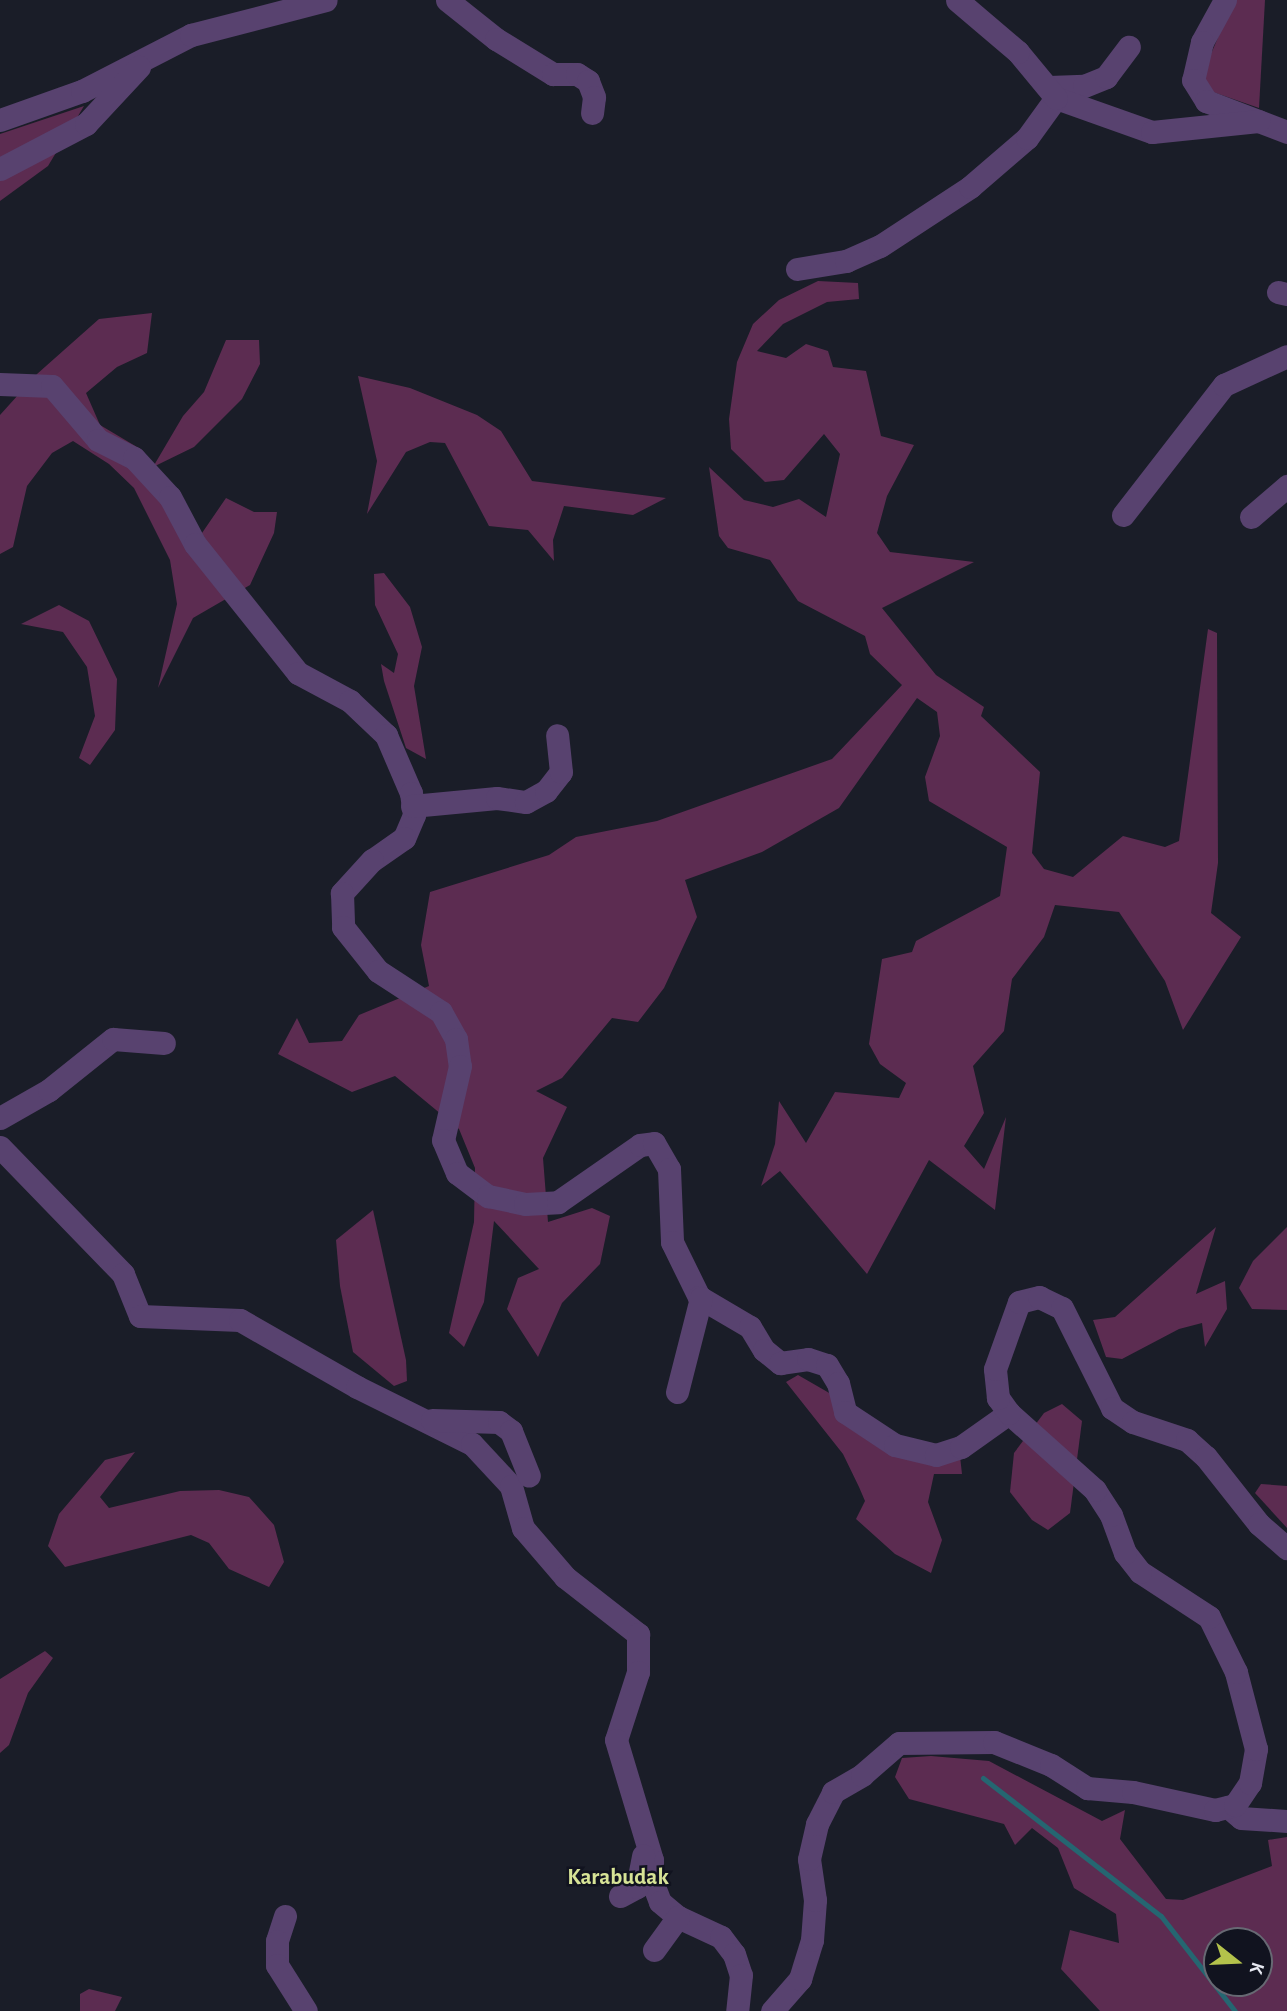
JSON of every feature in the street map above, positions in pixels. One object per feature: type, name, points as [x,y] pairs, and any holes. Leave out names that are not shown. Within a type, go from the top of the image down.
[{"type":"street","points":[[0,120],[82,91],[191,35],[326,0]]},
{"type":"street","points":[[447,0],[496,39],[553,74],[577,74],[588,80],[594,97],[592,113]]},
{"type":"street","points":[[957,0],[1018,52],[1053,92],[1152,132],[1258,121]]},
{"type":"street","points":[[1225,0],[1202,41],[1193,80],[1206,101],[1287,132]]},
{"type":"street","points":[[797,269],[846,261],[880,246],[959,194],[1027,138],[1053,92],[1084,86],[1106,77],[1129,47]]},
{"type":"street","points":[[0,169],[86,124],[148,57]]},
{"type":"street","points":[[1123,515],[1224,385],[1287,356]]},
{"type":"street","points":[[0,384],[52,386],[98,440],[134,458],[170,497],[195,544],[298,673],[350,701],[386,735],[412,806],[404,838],[372,860],[342,893],[343,927],[378,971],[441,1012],[456,1039],[460,1066],[443,1140],[457,1172],[488,1196],[525,1204],[558,1202],[640,1145],[654,1143],[669,1169],[672,1242],[701,1298],[750,1327],[764,1350],[780,1363],[808,1359],[827,1366],[838,1383],[845,1412],[895,1445],[936,1455],[961,1447],[1009,1413]]},
{"type":"street","points":[[1251,517],[1283,494]]},
{"type":"street","points":[[412,806],[497,798],[526,802],[546,791],[561,772],[557,735]]},
{"type":"street","points":[[0,1118],[49,1090],[113,1039],[164,1043]]},
{"type":"street","points":[[0,1147],[123,1275],[140,1315],[240,1320],[472,1444],[511,1486],[523,1528],[565,1577],[638,1634],[638,1672],[616,1740],[642,1825],[660,1902],[678,1917],[722,1937],[734,1954],[741,1975],[742,2001],[737,2011]]},
{"type":"street","points":[[772,2011],[800,1979],[812,1940],[815,1900],[809,1859],[817,1824],[833,1793],[862,1775],[899,1743],[994,1742],[1051,1765],[1087,1788],[1133,1792],[1215,1810],[1235,1805],[1250,1783],[1256,1749],[1236,1672],[1209,1617],[1140,1572],[1125,1553],[1111,1515],[1095,1490],[1009,1413],[998,1398],[995,1369],[1019,1302],[1039,1297],[1062,1308],[1112,1408],[1133,1422],[1187,1440],[1206,1457],[1259,1524],[1287,1548]]},
{"type":"street","points":[[677,1392],[701,1298]]},
{"type":"street","points":[[422,1419],[499,1422],[511,1431],[530,1476]]},
{"type":"street","points":[[1228,1807],[1241,1818],[1287,1821]]},
{"type":"street","points":[[620,1896],[637,1887],[643,1870],[642,1825]]},
{"type":"street","points":[[285,1916],[277,1941],[277,1965],[306,2011]]},
{"type":"street","points":[[654,1950],[678,1917]]},
{"type":"shaded area","points":[[1234,0],[1265,0],[1259,108],[1210,91],[1202,75]]},
{"type":"shaded area","points":[[84,106],[48,166],[0,201],[0,134]]},
{"type":"shaded area","points":[[818,281],[858,283],[859,299],[827,302],[783,324],[757,351],[786,358],[806,344],[828,351],[833,367],[866,371],[881,436],[914,445],[887,496],[877,533],[890,552],[974,562],[882,608],[936,675],[984,707],[981,716],[1040,772],[1032,853],[1044,869],[1073,877],[1123,836],[1165,847],[1179,841],[1208,629],[1217,633],[1218,863],[1211,913],[1241,937],[1183,1030],[1165,981],[1119,912],[1055,905],[1044,937],[1012,979],[1004,1031],[973,1066],[984,1113],[964,1146],[984,1169],[1006,1117],[995,1210],[929,1160],[867,1274],[780,1171],[761,1186],[775,1144],[779,1101],[806,1143],[835,1092],[899,1098],[906,1083],[880,1064],[869,1044],[882,959],[912,952],[916,941],[1000,896],[1007,847],[929,801],[925,777],[940,736],[937,712],[917,698],[839,808],[762,852],[685,880],[697,917],[664,988],[638,1022],[612,1018],[562,1078],[536,1091],[567,1107],[543,1158],[548,1222],[592,1208],[610,1216],[600,1264],[562,1303],[538,1357],[507,1309],[518,1278],[539,1269],[494,1221],[484,1302],[464,1347],[449,1333],[474,1222],[475,1168],[459,1129],[395,1076],[352,1092],[278,1054],[297,1018],[309,1043],[342,1041],[359,1015],[429,986],[421,945],[430,892],[549,855],[576,837],[657,821],[832,759],[902,685],[870,654],[865,636],[798,601],[770,560],[728,548],[719,536],[709,467],[744,500],[773,507],[799,499],[826,517],[840,454],[824,434],[784,480],[765,482],[731,449],[729,419],[737,362],[753,324],[779,300]]},
{"type":"shaded area","points":[[152,313],[147,353],[117,367],[86,393],[100,425],[142,450],[189,552],[226,498],[254,512],[277,512],[274,533],[250,585],[193,618],[158,688],[177,604],[170,560],[134,488],[109,464],[73,441],[52,453],[27,486],[13,547],[0,554],[0,415],[37,374],[99,319]]},
{"type":"shaded area","points":[[226,340],[259,340],[260,364],[242,399],[194,447],[153,467],[183,416],[204,392]]},
{"type":"shaded area","points":[[358,376],[410,388],[477,415],[501,431],[532,481],[666,498],[633,515],[564,506],[553,540],[554,561],[528,530],[489,526],[445,443],[430,442],[406,452],[367,514],[377,461]]},
{"type":"shaded area","points":[[384,573],[410,607],[422,647],[414,686],[426,759],[406,748],[384,681],[381,664],[394,673],[398,654],[375,605],[374,574]]},
{"type":"shaded area","points":[[59,605],[89,621],[117,679],[115,730],[90,765],[79,758],[95,716],[87,667],[63,632],[21,624]]},
{"type":"shaded area","points":[[373,1210],[406,1360],[407,1381],[394,1386],[353,1352],[340,1286],[336,1240]]},
{"type":"shaded area","points":[[1216,1227],[1196,1294],[1225,1281],[1227,1309],[1205,1347],[1202,1323],[1179,1329],[1122,1359],[1106,1357],[1093,1320],[1115,1317]]},
{"type":"shaded area","points":[[1287,1227],[1287,1310],[1252,1309],[1239,1288],[1253,1261]]},
{"type":"shaded area","points":[[798,1375],[831,1394],[838,1420],[960,1456],[962,1474],[934,1474],[928,1502],[942,1540],[931,1573],[895,1554],[856,1519],[865,1501],[843,1454],[786,1382]]},
{"type":"shaded area","points":[[1062,1404],[1082,1421],[1070,1513],[1048,1530],[1032,1520],[1010,1492],[1014,1453],[1044,1413]]},
{"type":"shaded area","points":[[135,1452],[100,1497],[109,1508],[180,1491],[219,1490],[249,1497],[274,1525],[284,1562],[269,1587],[229,1569],[209,1543],[191,1535],[65,1567],[48,1546],[59,1514],[105,1460]]},
{"type":"shaded area","points":[[1261,1484],[1287,1486],[1287,1528],[1255,1493]]},
{"type":"shaded area","points":[[45,1651],[53,1658],[28,1693],[9,1745],[0,1753],[0,1679]]},
{"type":"shaded area","points":[[931,1756],[989,1761],[1102,1821],[1125,1810],[1120,1839],[1166,1899],[1183,1900],[1272,1866],[1268,1840],[1287,1837],[1287,2011],[1100,2011],[1061,1969],[1070,1930],[1119,1943],[1116,1914],[1074,1888],[1058,1848],[1032,1828],[1015,1845],[1004,1824],[909,1799],[895,1777],[902,1758]]},
{"type":"shaded area","points":[[89,1989],[122,1997],[115,2011],[80,2011],[80,1994]]},
{"type":"waterway","points":[[983,1778],[1161,1916],[1235,2011]]},
{"type":"district","name":"Karabudak","points":[[618,1878]]}]
